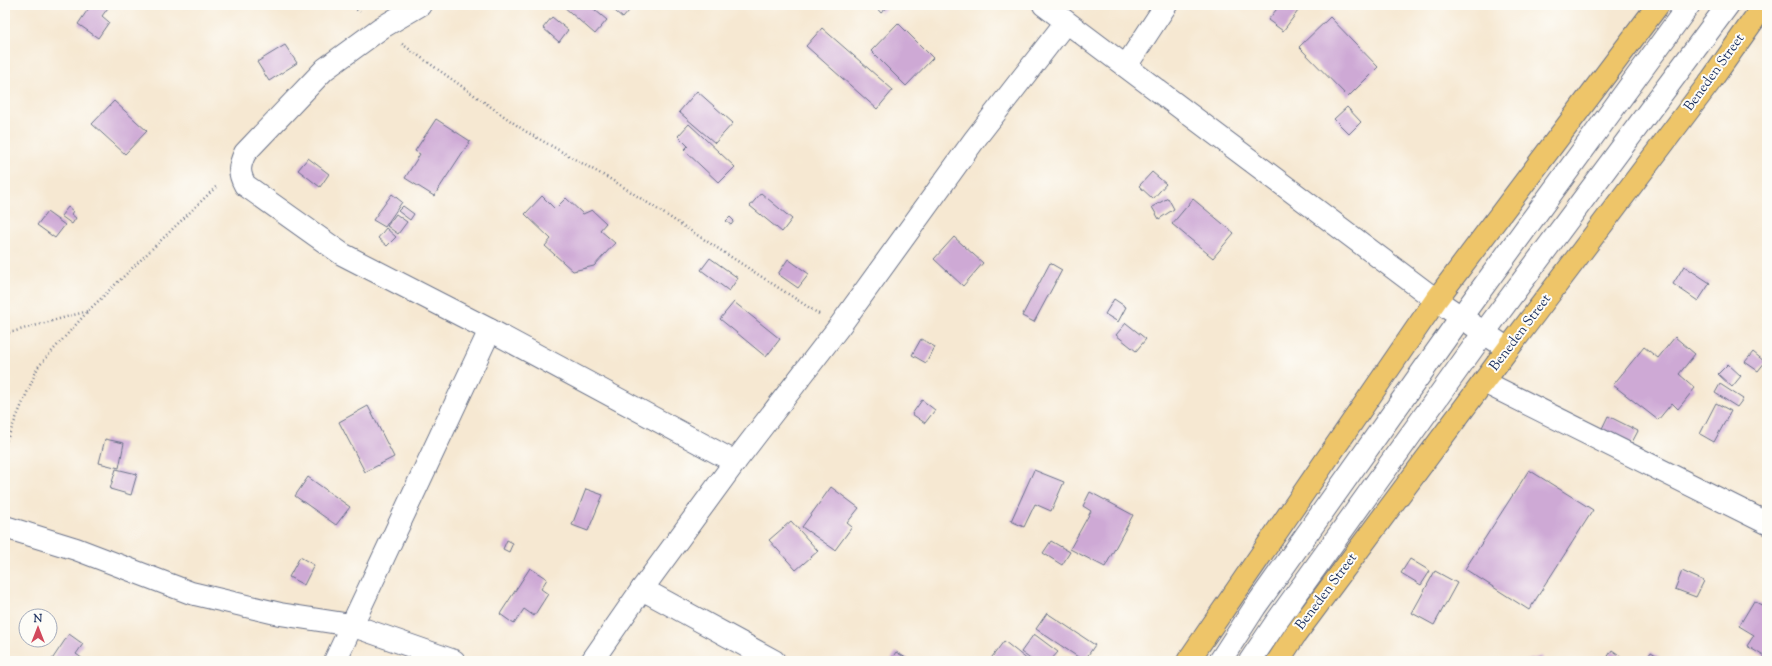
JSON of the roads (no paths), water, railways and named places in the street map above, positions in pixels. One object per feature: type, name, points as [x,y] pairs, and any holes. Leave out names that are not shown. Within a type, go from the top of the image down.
[{"type":"main road","points":[[1188,661],[1436,300],[1658,5]]},
{"type":"main road","name":"Beneden Street","points":[[1278,661],[1295,635],[1508,349],[1712,79],[1764,5]]},
{"type":"street","points":[[420,5],[380,28],[325,69],[245,153],[240,165],[240,175],[245,185],[342,254],[490,330],[735,462]]},
{"type":"street","points":[[1044,5],[1436,300],[1483,334],[1508,349]]},
{"type":"street","points":[[1126,66],[1166,5]]},
{"type":"street","points":[[1220,661],[1255,607],[1461,317],[1689,5]]},
{"type":"street","points":[[1250,661],[1286,608],[1483,334],[1728,5]]},
{"type":"street","points":[[592,661],[642,589],[735,462],[839,327],[975,139],[1066,22]]},
{"type":"street","points":[[335,661],[490,330]]},
{"type":"street","points":[[1484,382],[1767,523]]},
{"type":"street","points":[[5,527],[76,549],[191,593],[280,614],[351,626],[454,661]]},
{"type":"street","points":[[642,589],[774,661]]}]
